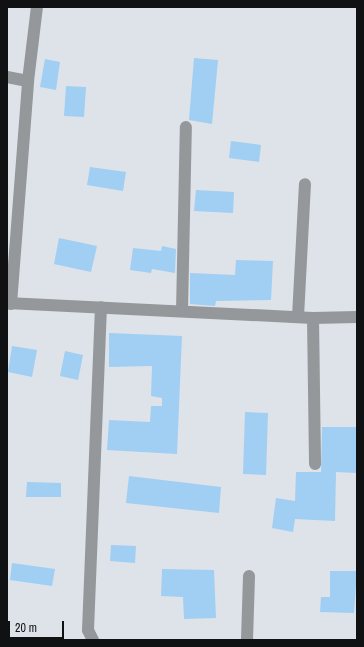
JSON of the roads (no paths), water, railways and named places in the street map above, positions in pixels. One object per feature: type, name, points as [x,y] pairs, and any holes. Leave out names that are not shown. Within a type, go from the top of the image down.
[{"type":"street","points":[[37,7],[28,81],[9,304],[101,307],[313,318],[357,317]]},
{"type":"street","points":[[7,78],[28,81]]},
{"type":"street","points":[[182,311],[186,127]]},
{"type":"street","points":[[298,317],[305,184]]},
{"type":"street","points":[[93,640],[88,630],[101,307]]},
{"type":"street","points":[[313,318],[315,464]]},
{"type":"street","points":[[247,640],[249,576]]}]
